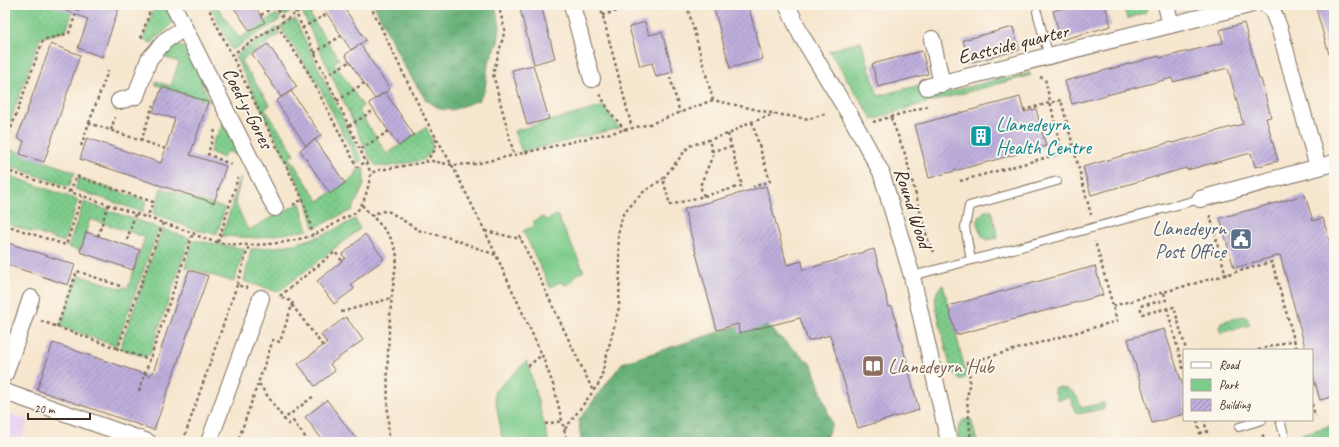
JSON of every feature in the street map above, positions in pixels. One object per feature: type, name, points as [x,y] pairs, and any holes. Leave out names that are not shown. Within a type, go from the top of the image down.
[{"type":"street","name":"Coed-y-Gores","points":[[173,5],[275,208]]},
{"type":"street","points":[[572,5],[592,79]]},
{"type":"street","name":"Round Wood","points":[[788,5],[801,35],[851,117],[881,172],[912,276],[949,442]]},
{"type":"street","points":[[1166,5],[1170,25]]},
{"type":"street","name":"Eastside quarter","points":[[932,39],[935,86],[1249,5]]},
{"type":"street","points":[[1270,6],[1279,27],[1318,167]]},
{"type":"street","points":[[119,101],[136,96],[149,59],[166,40],[184,28]]},
{"type":"street","points":[[1200,199],[1334,163]]},
{"type":"street","points":[[5,374],[31,298]]},
{"type":"street","points":[[209,442],[261,298]]},
{"type":"street","points":[[5,392],[148,442]]},
{"type":"lane","points":[[1037,12],[1049,57]]},
{"type":"lane","points":[[971,260],[965,227],[969,206],[1057,181]]},
{"type":"lane","points":[[912,276],[1200,199]]},
{"type":"lane","points":[[1239,427],[1259,421]]},
{"type":"lane","points":[[1280,421],[1286,442]]},
{"type":"path","points":[[5,145],[43,40],[69,33],[79,5]]},
{"type":"path","points":[[207,5],[304,202],[313,235]]},
{"type":"path","points":[[261,15],[274,5],[285,20]]},
{"type":"path","points":[[5,170],[193,233],[201,238],[218,242],[249,245],[296,240],[313,235],[356,212],[362,205],[371,173],[367,161],[292,5]]},
{"type":"path","points":[[231,55],[309,5]]},
{"type":"path","points":[[370,5],[427,122],[452,165],[485,231],[542,355],[554,387],[567,442]]},
{"type":"path","points":[[498,5],[505,30],[493,74],[514,155]]},
{"type":"path","points":[[600,5],[632,128]]},
{"type":"path","points":[[602,15],[641,5]]},
{"type":"path","points":[[302,28],[327,14]]},
{"type":"path","points":[[277,25],[308,72],[356,167],[367,161]]},
{"type":"path","points":[[314,53],[341,36]]},
{"type":"path","points":[[325,76],[349,62]]},
{"type":"path","points":[[81,146],[108,71]]},
{"type":"path","points":[[1036,74],[1044,79],[1062,154]]},
{"type":"path","points":[[670,77],[680,113]]},
{"type":"path","points":[[592,79],[609,111],[624,130]]},
{"type":"path","points":[[337,101],[364,83]]},
{"type":"path","points":[[371,173],[379,170],[438,161],[452,165],[475,164],[650,124],[713,100]]},
{"type":"path","points":[[1023,110],[1061,100],[1094,227]]},
{"type":"path","points":[[141,141],[154,103]]},
{"type":"path","points":[[349,126],[374,110]]},
{"type":"path","points":[[564,430],[600,382],[619,306],[620,266],[618,235],[623,214],[642,193],[663,179],[689,146],[728,134],[743,125],[776,114]]},
{"type":"path","points":[[892,118],[907,160],[928,240],[942,268]]},
{"type":"path","points":[[752,122],[770,181],[753,187]]},
{"type":"path","points":[[89,123],[169,150]]},
{"type":"path","points":[[216,123],[208,154],[235,166]]},
{"type":"path","points":[[361,149],[389,131]]},
{"type":"path","points":[[663,179],[670,205],[742,186],[728,134]]},
{"type":"path","points":[[424,163],[435,150],[436,138]]},
{"type":"path","points":[[704,196],[700,186],[712,155],[709,140]]},
{"type":"path","points":[[711,151],[731,147]]},
{"type":"path","points":[[960,181],[1074,150]]},
{"type":"path","points":[[218,242],[239,175]]},
{"type":"path","points":[[70,192],[76,176],[83,178],[153,202],[147,218]]},
{"type":"path","points":[[5,225],[66,245],[82,196]]},
{"type":"path","points":[[98,236],[108,205]]},
{"type":"path","points":[[362,205],[387,231],[396,248],[397,258],[388,337],[387,386],[389,442]]},
{"type":"path","points":[[371,216],[381,211],[390,212],[418,230],[450,238],[497,256]]},
{"type":"path","points":[[127,240],[135,214]]},
{"type":"path","points":[[1216,214],[1209,216],[1226,276]]},
{"type":"path","points":[[117,350],[163,223]]},
{"type":"path","points":[[485,231],[521,239]]},
{"type":"path","points":[[971,442],[966,400],[970,378],[968,363],[1117,321],[1095,241],[1083,244],[1080,231]]},
{"type":"path","points":[[139,391],[193,233]]},
{"type":"path","points":[[519,235],[593,391]]},
{"type":"path","points":[[280,296],[335,252],[343,262]]},
{"type":"path","points":[[1113,306],[1226,276],[1272,262],[1297,349]]},
{"type":"path","points":[[123,287],[77,271],[57,327],[117,350],[150,360]]},
{"type":"path","points":[[186,434],[238,285]]},
{"type":"path","points":[[1164,293],[1166,300],[1140,306],[1142,314],[1174,307],[1186,349]]},
{"type":"path","points":[[341,312],[392,298]]},
{"type":"path","points":[[292,304],[323,346]]},
{"type":"path","points":[[1167,308],[1183,367]]},
{"type":"path","points":[[1262,349],[1294,340]]},
{"type":"path","points":[[528,366],[542,355]]},
{"type":"path","points":[[259,383],[288,424],[294,421],[309,442]]},
{"type":"path","points":[[284,419],[315,395]]},
{"type":"path","points":[[1313,407],[1316,416]]},
{"type":"path","points":[[1197,421],[1202,442]]},
{"type":"path","points":[[1200,433],[1207,432],[1204,421]]},
{"type":"path","points":[[545,424],[562,422]]},
{"type":"shaded area","points":[[5,412],[28,420],[21,442],[5,442]]},
{"type":"green space","points":[[5,5],[75,5],[66,31],[40,38],[5,136],[5,24],[8,15],[5,12]]},
{"type":"green space","points":[[155,5],[165,5],[173,21],[168,28],[152,43],[143,40]]},
{"type":"green space","points":[[210,5],[216,5],[239,38],[277,14],[281,19],[232,50]]},
{"type":"green space","points":[[277,5],[287,5],[291,12],[285,16]]},
{"type":"green space","points":[[313,5],[324,5],[310,15],[339,59],[334,62],[363,106],[358,110],[387,154],[426,127],[432,140],[432,152],[423,160],[386,167],[375,165],[369,156],[302,12]]},
{"type":"green space","points":[[374,5],[495,5],[500,26],[498,43],[488,64],[485,90],[479,100],[452,110],[440,109],[426,100],[404,66]]},
{"type":"green space","points":[[1123,5],[1150,5],[1146,12],[1127,19]]},
{"type":"green space","points":[[295,19],[354,142],[362,161],[358,163],[317,82],[280,27]]},
{"type":"green space","points":[[276,28],[280,34],[241,61],[270,105],[265,109],[295,154],[289,157],[319,201],[357,175],[356,171],[364,168],[364,185],[352,210],[314,228],[307,201],[235,56]]},
{"type":"green space","points":[[861,41],[878,96],[923,84],[927,98],[1005,77],[1006,79],[1030,73],[1031,75],[908,108],[873,120],[829,51]]},
{"type":"green space","points":[[177,45],[187,49],[206,85],[200,81],[211,102],[156,85],[156,81],[171,86],[179,62],[166,58],[166,53]]},
{"type":"green space","points":[[604,106],[619,128],[522,152],[514,131]]},
{"type":"green space","points":[[223,122],[242,158],[227,151],[223,158],[210,152],[215,136],[217,137]]},
{"type":"green space","points":[[7,148],[75,172],[69,187],[5,164],[5,153]]},
{"type":"green space","points":[[5,174],[78,200],[64,242],[5,223]]},
{"type":"green space","points":[[241,176],[235,202],[248,230],[300,203],[308,230],[258,238],[222,236]]},
{"type":"green space","points":[[79,178],[146,201],[143,212],[75,189]]},
{"type":"green space","points":[[161,188],[225,208],[217,234],[199,231],[153,214]]},
{"type":"green space","points":[[84,202],[159,228],[116,346],[60,326],[78,275],[123,289],[124,287],[128,288],[145,237],[90,219],[80,251],[68,247]]},
{"type":"green space","points":[[991,209],[998,238],[988,240],[983,238],[977,224],[981,214]]},
{"type":"green space","points":[[557,215],[584,271],[574,276],[573,281],[566,285],[560,282],[550,287],[523,231],[534,226],[534,221],[542,217],[547,220]]},
{"type":"green space","points":[[355,219],[360,229],[278,292],[244,281],[251,249],[280,246],[305,241],[329,232]]},
{"type":"green space","points":[[162,229],[190,238],[150,354],[145,357],[120,348]]},
{"type":"green space","points":[[193,240],[245,249],[234,282],[185,267]]},
{"type":"green space","points":[[943,285],[967,377],[960,380],[951,370],[936,307],[936,295],[938,290]]},
{"type":"green space","points":[[1243,316],[1247,318],[1250,325],[1221,333],[1219,327],[1221,322]]},
{"type":"green space","points":[[759,319],[812,365],[832,424],[824,442],[581,442],[579,420],[622,363]]},
{"type":"green space","points":[[527,361],[549,442],[503,442],[494,392]]},
{"type":"green space","points":[[1059,387],[1068,389],[1074,393],[1081,408],[1104,403],[1105,407],[1078,414],[1075,411],[1070,397],[1057,400],[1054,388]]},
{"type":"green space","points":[[971,419],[977,442],[958,442],[958,429],[963,420]]},
{"type":"green space","points":[[1334,425],[1334,437],[1318,442],[1304,442],[1297,435]]},
{"type":"building","points":[[56,5],[120,5],[102,57],[78,48],[88,19],[56,7]]},
{"type":"building","points":[[232,5],[254,5],[265,22],[250,31]]},
{"type":"building","points":[[321,5],[342,5],[366,40],[351,50]]},
{"type":"building","points":[[519,5],[541,5],[555,58],[534,64]]},
{"type":"building","points":[[713,5],[748,5],[763,59],[730,68]]},
{"type":"building","points":[[1076,5],[1105,5],[1111,26],[1061,40],[1053,11]]},
{"type":"building","points":[[1315,5],[1334,5],[1334,53],[1329,54]]},
{"type":"building","points":[[645,22],[649,35],[662,32],[673,72],[656,77],[652,63],[640,66],[629,27]]},
{"type":"building","points":[[1244,23],[1271,117],[1266,118],[1278,161],[1255,167],[1251,153],[1187,170],[1186,168],[1091,195],[1083,167],[1171,142],[1172,143],[1243,124],[1228,68],[1173,82],[1172,78],[1072,104],[1065,81],[1159,56],[1160,58],[1223,43],[1220,30]]},
{"type":"building","points":[[1013,27],[1019,50],[969,63],[963,40]]},
{"type":"building","points":[[51,44],[80,55],[44,162],[20,154],[24,141],[17,138]]},
{"type":"building","points":[[268,44],[297,87],[281,97],[252,54]]},
{"type":"building","points":[[360,44],[390,89],[375,99],[345,55]]},
{"type":"building","points":[[922,51],[928,74],[878,87],[872,64]]},
{"type":"building","points":[[533,65],[549,119],[527,125],[512,70]]},
{"type":"building","points":[[162,87],[208,102],[190,155],[226,166],[214,203],[80,159],[87,138],[161,163],[175,119],[153,112]]},
{"type":"building","points":[[291,91],[321,135],[306,146],[276,101]]},
{"type":"building","points":[[385,92],[414,135],[399,146],[369,103]]},
{"type":"building","name":"Llanedeyrn Health Centre","points":[[1020,97],[1024,112],[1036,109],[1046,146],[929,178],[915,125]]},
{"type":"building","points":[[315,139],[345,183],[330,194],[300,150]]},
{"type":"building","points":[[766,186],[787,265],[802,261],[803,270],[874,249],[889,307],[892,306],[919,410],[858,428],[830,335],[808,341],[800,318],[739,333],[738,324],[717,330],[684,209]]},
{"type":"building","points":[[1305,195],[1313,221],[1323,218],[1334,258],[1334,396],[1320,400],[1313,376],[1313,349],[1306,349],[1280,255],[1234,268],[1220,218]]},
{"type":"building","points":[[86,232],[140,250],[133,270],[80,252]]},
{"type":"building","points":[[365,234],[384,259],[351,284],[354,289],[334,304],[317,281],[346,258],[342,255]]},
{"type":"building","points":[[5,242],[75,265],[68,285],[5,264]]},
{"type":"building","points":[[1095,266],[1103,295],[956,335],[948,306]]},
{"type":"building","points":[[189,270],[208,276],[154,430],[37,390],[53,343],[150,376],[152,372],[153,373]]},
{"type":"building","points":[[346,317],[363,340],[330,364],[335,371],[315,386],[298,364],[327,343],[321,335]]},
{"type":"building","points":[[1164,329],[1183,386],[1183,414],[1152,423],[1128,339]]},
{"type":"building","points":[[327,400],[358,442],[324,442],[305,417]]},
{"type":"place","name":"Llanedeyrn Health Centre","points":[[981,136]]},
{"type":"place","name":"Llanedeyrn Post Office","points":[[1241,239]]},
{"type":"place","name":"Llanedeyrn Hub","points":[[873,366]]}]
